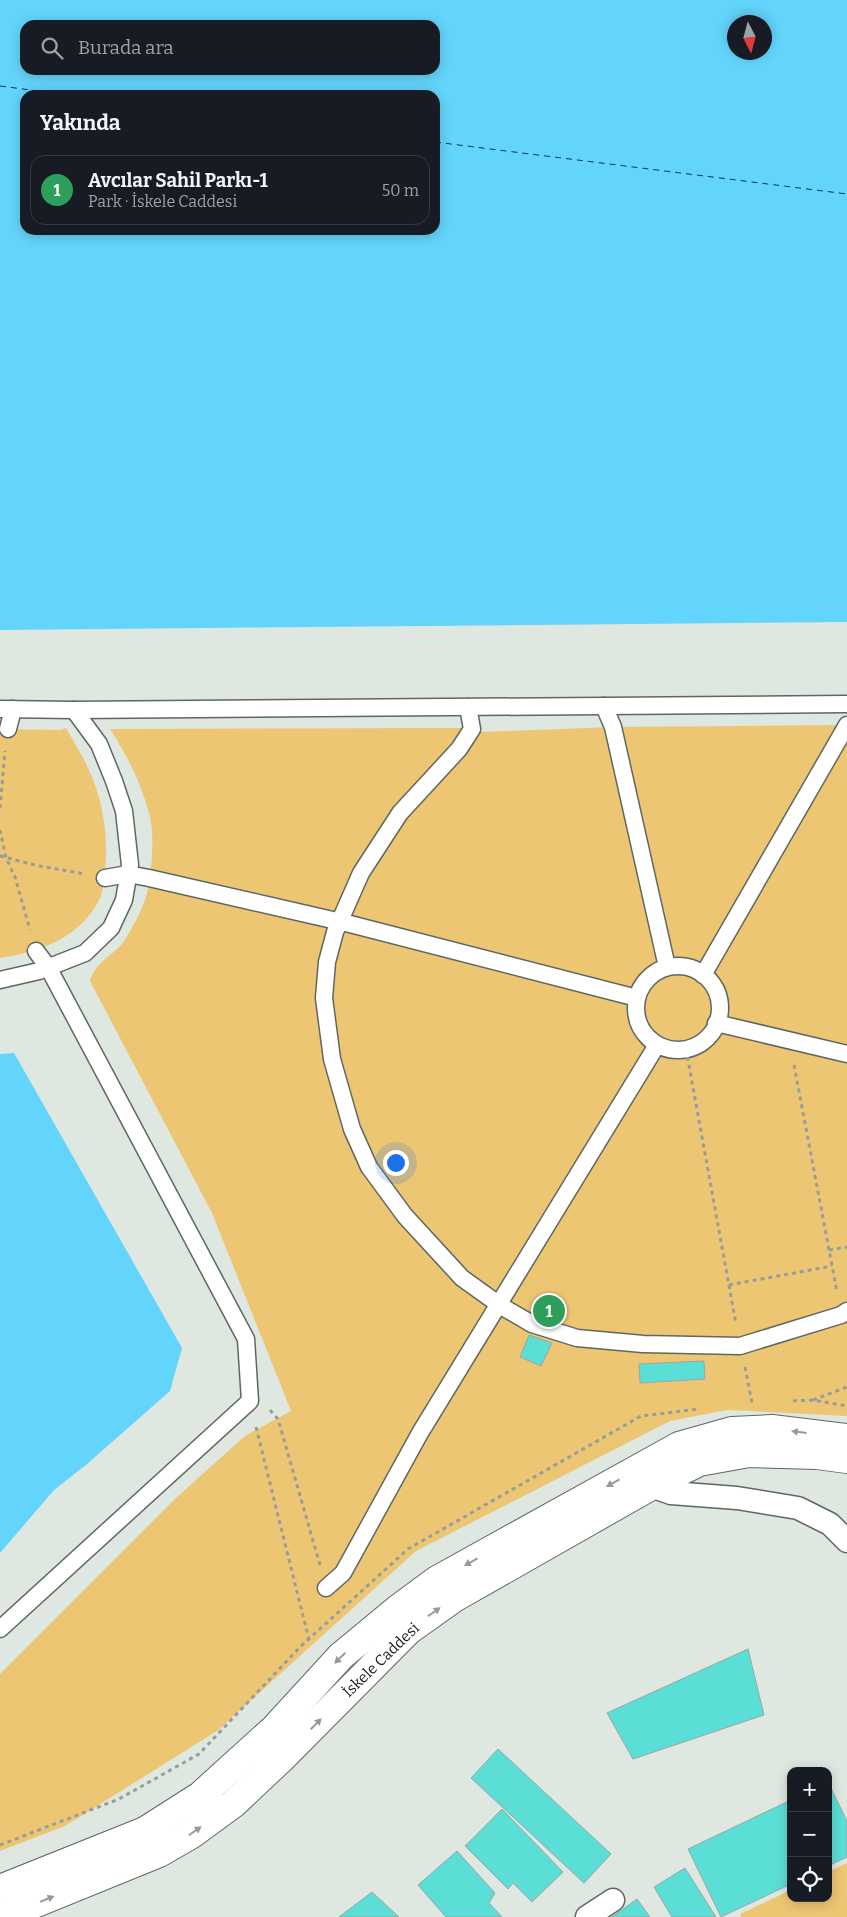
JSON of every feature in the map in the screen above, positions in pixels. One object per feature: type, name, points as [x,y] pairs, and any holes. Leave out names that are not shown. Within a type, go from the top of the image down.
[{"type":"main road","name":"İskele Caddesi","points":[[2,1917],[160,1853],[192,1834],[233,1804],[284,1756],[409,1630],[454,1598],[645,1477],[679,1446],[732,1430],[772,1429],[847,1438]]},
{"type":"main road","name":"İskele Caddesi","points":[[0,1889],[144,1831],[200,1796],[274,1728],[341,1656],[399,1608],[438,1580],[645,1477],[699,1462],[749,1453],[817,1455],[847,1459]]},
{"type":"street","points":[[8,729],[6,709],[847,704]]},
{"type":"street","points":[[604,706],[613,727],[667,967]]},
{"type":"street","points":[[468,707],[472,729],[459,750],[400,813],[361,873],[335,932],[327,962],[324,998],[332,1059],[352,1129],[369,1167],[405,1216],[462,1278],[532,1324],[578,1338],[643,1344],[740,1346],[844,1313]]},
{"type":"street","points":[[0,980],[39,971],[85,954],[111,928],[124,900],[130,865],[124,812],[99,744],[74,710]]},
{"type":"street","points":[[703,974],[847,725]]},
{"type":"street","points":[[105,878],[128,874],[339,922],[636,998]]},
{"type":"street","points":[[0,1629],[250,1401],[246,1339],[48,968],[36,950]]},
{"type":"street","points":[[684,966],[703,974],[717,991],[720,1005],[719,1020],[712,1032],[703,1042],[686,1049],[662,1048],[650,1041],[641,1031],[636,1018],[635,1004],[639,990],[646,979],[667,967],[684,966]]},
{"type":"street","points":[[716,1023],[847,1054]]},
{"type":"street","points":[[326,1588],[343,1573],[420,1433],[657,1045]]},
{"type":"street","points":[[645,1477],[671,1493],[737,1498],[798,1508],[830,1524],[847,1540]]},
{"type":"street","points":[[587,1917],[613,1900]]},
{"type":"path","points":[[0,808],[8,729]]},
{"type":"path","points":[[0,830],[6,858],[15,877],[36,950]]},
{"type":"path","points":[[0,856],[105,878]]},
{"type":"path","points":[[0,862],[6,858]]},
{"type":"path","points":[[790,1040],[832,1266],[844,1313]]},
{"type":"path","points":[[686,1049],[740,1346],[753,1403]]},
{"type":"path","points":[[829,1250],[847,1247]]},
{"type":"path","points":[[729,1285],[832,1266]]},
{"type":"path","points":[[813,1400],[847,1387]]},
{"type":"path","points":[[250,1401],[266,1406],[278,1420],[326,1588]]},
{"type":"path","points":[[250,1401],[309,1640]]},
{"type":"shaded area","points":[[847,725],[847,1416],[727,1410],[670,1421],[416,1551],[217,1731],[65,1826],[0,1851],[0,1674],[177,1497],[245,1436],[291,1411],[212,1213],[90,981],[93,973],[102,962],[122,944],[135,922],[147,893],[151,864],[152,831],[146,802],[133,770],[110,729],[467,728],[479,732],[613,727]]},
{"type":"shaded area","points":[[66,728],[88,768],[102,811],[106,857],[102,893],[92,912],[71,933],[30,952],[0,958],[0,729],[60,730]]},
{"type":"shaded area","points":[[847,1863],[847,1917],[741,1917],[740,1914],[787,1892],[787,1902],[832,1902],[832,1870]]},
{"type":"water","points":[[0,0],[847,0],[847,622],[0,630]]},
{"type":"water","points":[[14,1053],[182,1348],[170,1391],[87,1464],[54,1490],[0,1553],[0,1054]]},
{"type":"building","points":[[529,1335],[552,1343],[541,1366],[520,1357]]},
{"type":"building","points":[[704,1361],[705,1379],[640,1383],[639,1364]]},
{"type":"building","points":[[748,1649],[764,1715],[633,1759],[607,1713]]},
{"type":"building","points":[[498,1749],[611,1854],[584,1883],[471,1778]]},
{"type":"building","points":[[832,1790],[847,1821],[847,1857],[832,1864]]},
{"type":"building","points":[[787,1802],[787,1886],[721,1917],[688,1849]]},
{"type":"building","points":[[502,1809],[563,1872],[532,1902],[513,1883],[508,1889],[465,1846]]},
{"type":"building","points":[[457,1851],[495,1893],[489,1903],[502,1917],[446,1917],[418,1885]]},
{"type":"building","points":[[685,1868],[716,1917],[672,1917],[654,1887]]},
{"type":"building","points":[[372,1892],[399,1917],[339,1917]]},
{"type":"building","points":[[637,1899],[650,1917],[612,1917]]},
{"type":"ferry route","points":[[0,86],[31,90]]},
{"type":"ferry route","points":[[440,143],[847,194]]},
{"type":"place","name":"Avcılar Sahil Parkı-1","points":[[549,1311]]}]
